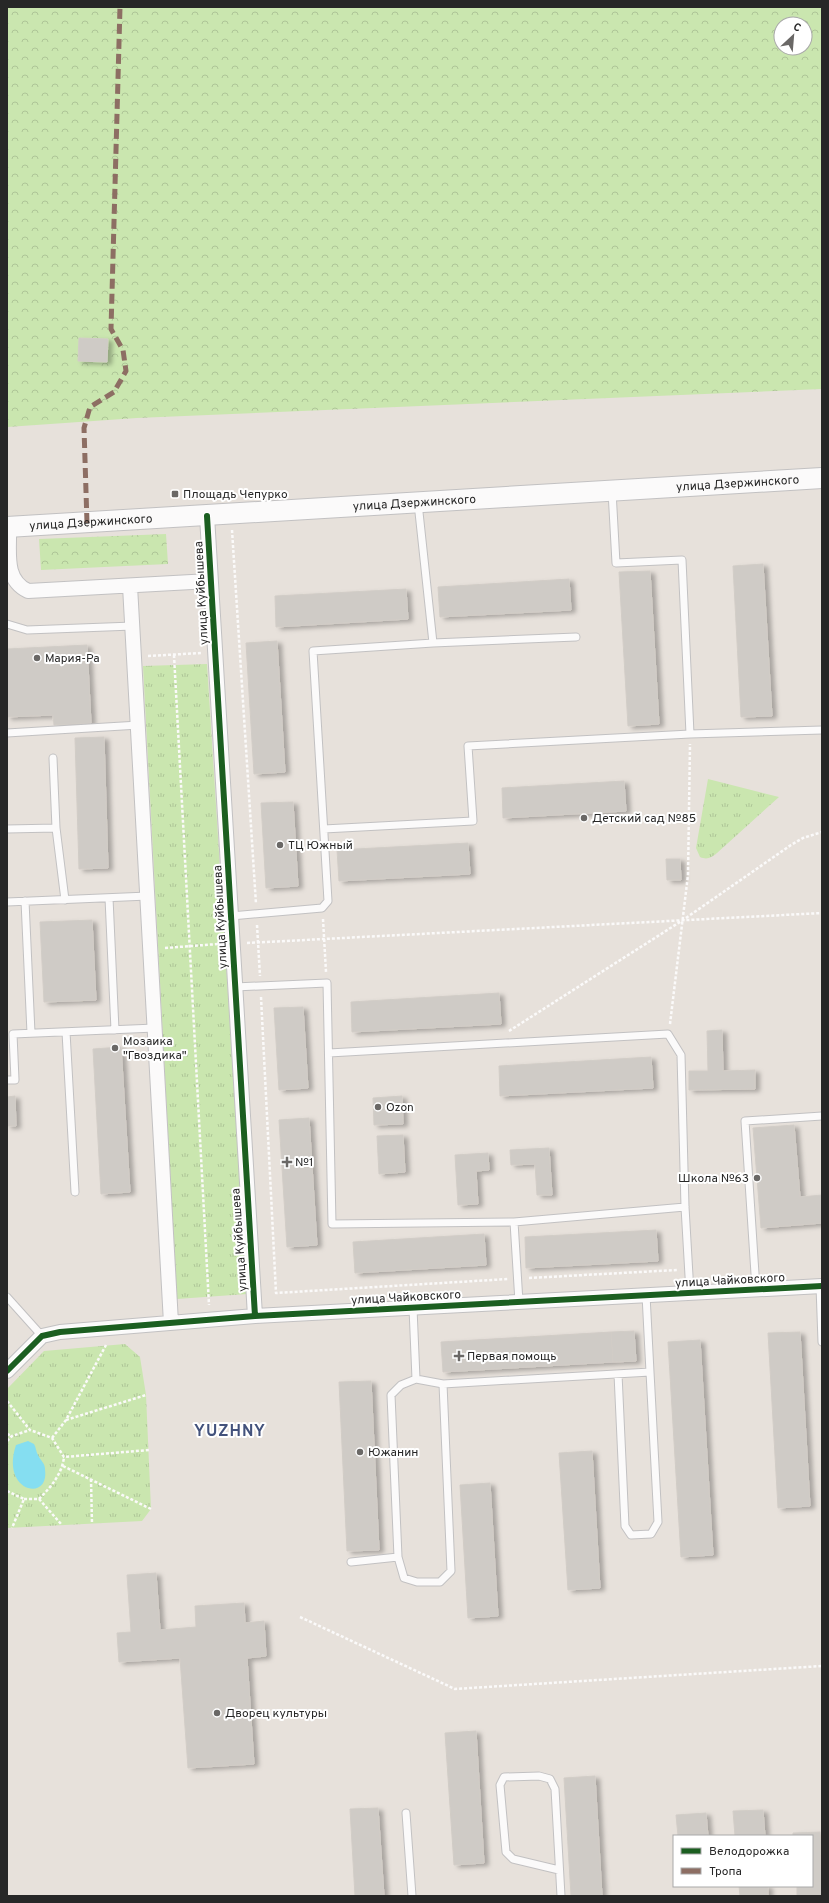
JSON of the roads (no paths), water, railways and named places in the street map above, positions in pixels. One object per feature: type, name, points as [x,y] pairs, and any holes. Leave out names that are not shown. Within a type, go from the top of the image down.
[{"type":"main road","name":"улица Дзержинского","points":[[8,527],[822,478]]},
{"type":"street","name":"улица Куйбышева","points":[[208,516],[210,581],[255,1316]]},
{"type":"street","points":[[8,527],[9,575],[18,586],[28,591],[210,581]]},
{"type":"street","points":[[130,586],[139,725],[171,1322]]},
{"type":"street","name":"улица Чайковского","points":[[42,1336],[60,1332],[255,1316],[821,1286]]},
{"type":"street","points":[[7,1371],[42,1336]]},
{"type":"lane","points":[[612,491],[616,563],[682,560],[690,734]]},
{"type":"lane","points":[[418,503],[433,643]]},
{"type":"lane","points":[[7,624],[27,630],[133,626]]},
{"type":"lane","points":[[231,916],[322,908],[328,901],[313,651],[433,643],[576,637]]},
{"type":"lane","points":[[7,733],[139,725]]},
{"type":"lane","points":[[324,829],[473,821],[468,746],[690,734],[822,730]]},
{"type":"lane","points":[[53,758],[56,828],[65,900]]},
{"type":"lane","points":[[7,829],[56,828]]},
{"type":"lane","points":[[7,902],[148,896]]},
{"type":"lane","points":[[109,898],[115,1030]]},
{"type":"lane","points":[[25,901],[31,1033]]},
{"type":"lane","points":[[235,987],[327,983],[332,1224],[514,1222],[685,1207]]},
{"type":"lane","points":[[7,1080],[15,1080],[10,1034],[155,1028]]},
{"type":"lane","points":[[66,1032],[75,1192]]},
{"type":"lane","points":[[328,1053],[668,1034],[681,1055],[685,1207],[690,1293]]},
{"type":"lane","points":[[756,1289],[745,1121],[822,1116]]},
{"type":"lane","points":[[514,1222],[519,1302]]},
{"type":"lane","points":[[821,1286],[822,1342]]},
{"type":"lane","points":[[618,1374],[625,1526],[631,1535],[651,1534],[658,1522],[646,1295]]},
{"type":"lane","points":[[7,1297],[42,1336]]},
{"type":"lane","points":[[413,1308],[416,1379]]},
{"type":"lane","points":[[443,1384],[451,1571],[440,1582],[417,1582],[404,1578],[398,1557],[391,1395],[401,1385],[416,1379],[443,1384],[650,1372]]},
{"type":"lane","points":[[351,1562],[398,1557]]},
{"type":"lane","points":[[559,1870],[513,1859],[506,1852],[500,1785],[504,1777],[538,1776],[550,1779],[555,1789],[561,1896]]},
{"type":"lane","points":[[406,1813],[412,1896]]},
{"type":"water","points":[[28,1441],[34,1444],[37,1454],[45,1467],[45,1480],[40,1486],[34,1489],[26,1487],[19,1482],[14,1473],[13,1461],[16,1445]]},
{"type":"place","name":"Площадь Чепурко","points":[[175,494]]},
{"type":"place","name":"Мария-Ра","points":[[37,658]]},
{"type":"place","name":"Детский сад №85","points":[[584,818]]},
{"type":"place","name":"ТЦ Южный","points":[[280,845]]},
{"type":"place","name":"Мозаика \"Гвоздика\"","points":[[115,1048]]},
{"type":"place","name":"Ozon","points":[[378,1107]]},
{"type":"place","name":"№1","points":[[287,1162]]},
{"type":"place","name":"Школа №63","points":[[757,1178]]},
{"type":"place","name":"Первая помощь","points":[[459,1356]]},
{"type":"place","name":"Южанин","points":[[360,1452]]},
{"type":"place","name":"Дворец культуры","points":[[217,1713]]},
{"type":"district","name":"YUZHNY","points":[[230,1430]]}]
